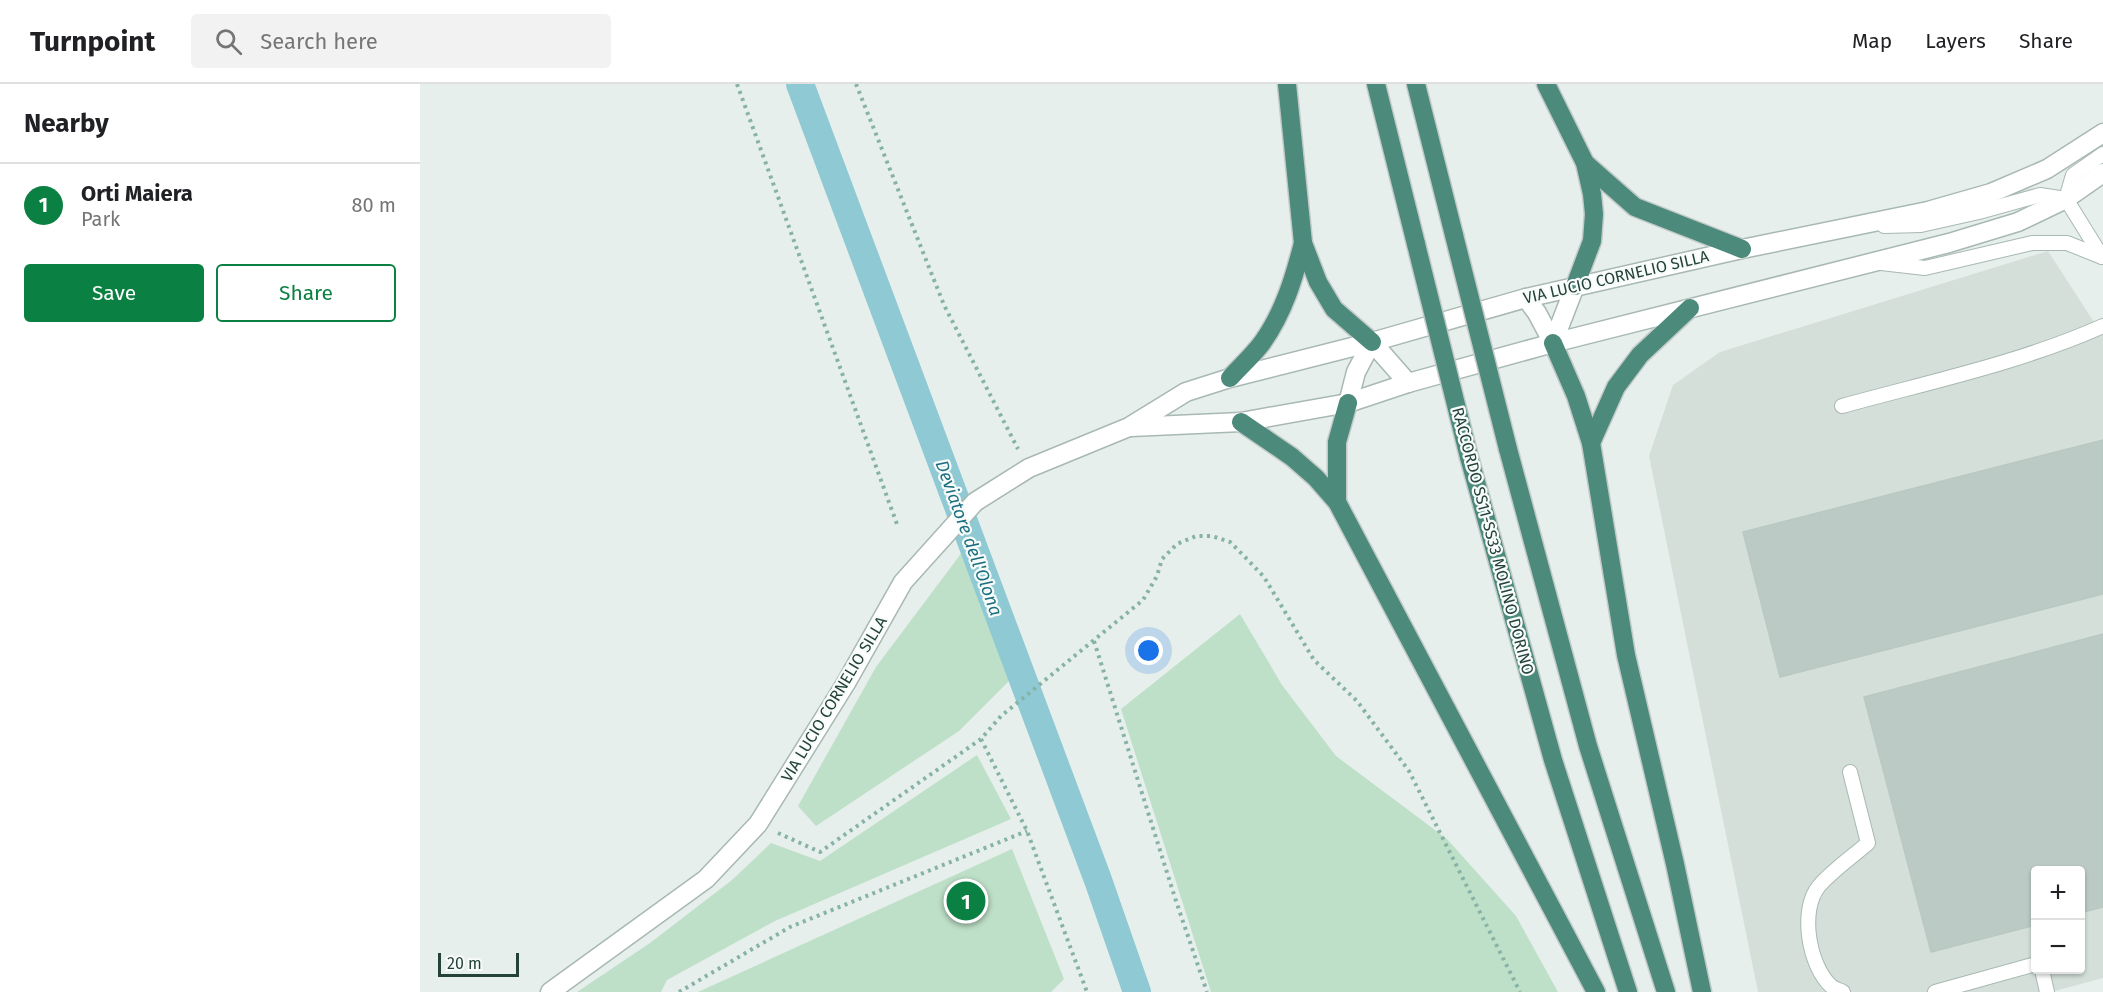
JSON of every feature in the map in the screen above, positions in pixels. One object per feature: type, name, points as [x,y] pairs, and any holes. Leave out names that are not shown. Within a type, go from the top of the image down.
[{"type":"highway","points":[[1287,84],[1303,243],[1318,282],[1335,309],[1372,342]]},
{"type":"highway","name":"RACCORDO SS11-SS33 MOLINO DORINO","points":[[1377,84],[1469,457],[1553,760],[1628,992]]},
{"type":"highway","points":[[1416,84],[1508,449],[1588,746],[1666,992]]},
{"type":"highway","points":[[1546,84],[1585,163],[1592,194],[1594,214],[1592,241],[1575,286]]},
{"type":"highway","points":[[1585,163],[1635,207],[1742,249]]},
{"type":"highway","points":[[1230,378],[1261,345],[1273,326],[1291,289],[1303,243]]},
{"type":"highway","points":[[1591,443],[1616,387],[1640,354],[1690,308]]},
{"type":"highway","points":[[1553,343],[1576,396],[1591,443],[1626,655],[1675,864],[1702,992]]},
{"type":"highway","points":[[1337,502],[1337,442],[1348,403]]},
{"type":"highway","points":[[1240,422],[1292,457],[1316,478],[1337,502],[1596,992]]},
{"type":"street","name":"VIA LUCIO CORNELIO SILLA","points":[[550,992],[706,879],[758,824],[846,683],[903,582],[975,502],[1024,471],[1129,427],[1186,392],[1230,378],[1372,342],[1575,286],[1742,249],[1928,212],[1991,193],[2047,170],[2103,133]]},
{"type":"street","name":"VIA LUCIO CORNELIO SILLA","points":[[1129,427],[1240,422],[1348,403],[1408,383],[1553,343],[1876,263],[2018,222],[2066,199],[2103,173]]},
{"type":"street","points":[[1553,343],[1575,286]]},
{"type":"street","points":[[1526,298],[1553,343]]},
{"type":"street","points":[[1348,403],[1356,372],[1372,342],[1408,383]]},
{"type":"lane","points":[[2102,258],[2066,199],[2073,175],[2103,154]]},
{"type":"lane","points":[[1847,227],[1922,225],[2040,195],[2066,199]]},
{"type":"lane","points":[[1876,263],[1925,268],[2032,243],[2067,243],[2102,258]]},
{"type":"lane","points":[[1842,406],[2013,360],[2072,340],[2103,326]]},
{"type":"lane","points":[[1843,992],[1831,987],[1818,966],[1809,937],[1809,909],[1818,887],[1868,843],[1850,772]]},
{"type":"lane","points":[[1935,992],[2031,965]]},
{"type":"lane","points":[[2043,974],[2047,992]]},
{"type":"path","points":[[737,84],[898,527]]},
{"type":"path","points":[[856,84],[944,305],[1024,471]]},
{"type":"path","points":[[758,824],[820,852],[981,739],[1001,716],[1143,600],[1157,576],[1162,559],[1177,544],[1196,536],[1212,536],[1230,542],[1264,577],[1314,660],[1357,701],[1409,771],[1520,992]]},
{"type":"path","points":[[1094,641],[1207,992]]},
{"type":"path","points":[[981,739],[1028,831],[1087,992]]},
{"type":"path","points":[[679,992],[790,927],[1028,831]]},
{"type":"shaded area","points":[[2048,251],[2103,336],[2103,978],[2051,992],[1758,992],[1649,456],[1673,385],[1720,352]]},
{"type":"green space","points":[[963,551],[1009,681],[959,731],[816,826],[798,806],[876,667]]},
{"type":"green space","points":[[1240,614],[1282,685],[1336,756],[1447,839],[1516,916],[1558,992],[1211,992],[1121,709]]},
{"type":"green space","points":[[977,755],[1011,819],[775,921],[667,980],[661,992],[577,992],[650,943],[732,880],[771,843],[820,861]]},
{"type":"green space","points":[[1012,849],[1064,979],[1051,992],[698,992]]},
{"type":"building","points":[[2103,440],[2103,594],[1780,677],[1743,532]]},
{"type":"building","points":[[2103,634],[2103,907],[2085,912],[2085,866],[2031,866],[2031,926],[1931,952],[1864,697]]},
{"type":"waterway","name":"Deviatore dell'Olona","points":[[800,84],[1098,880],[1137,992]]},
{"type":"place","name":"Orti Maiera","points":[[966,901]]}]
